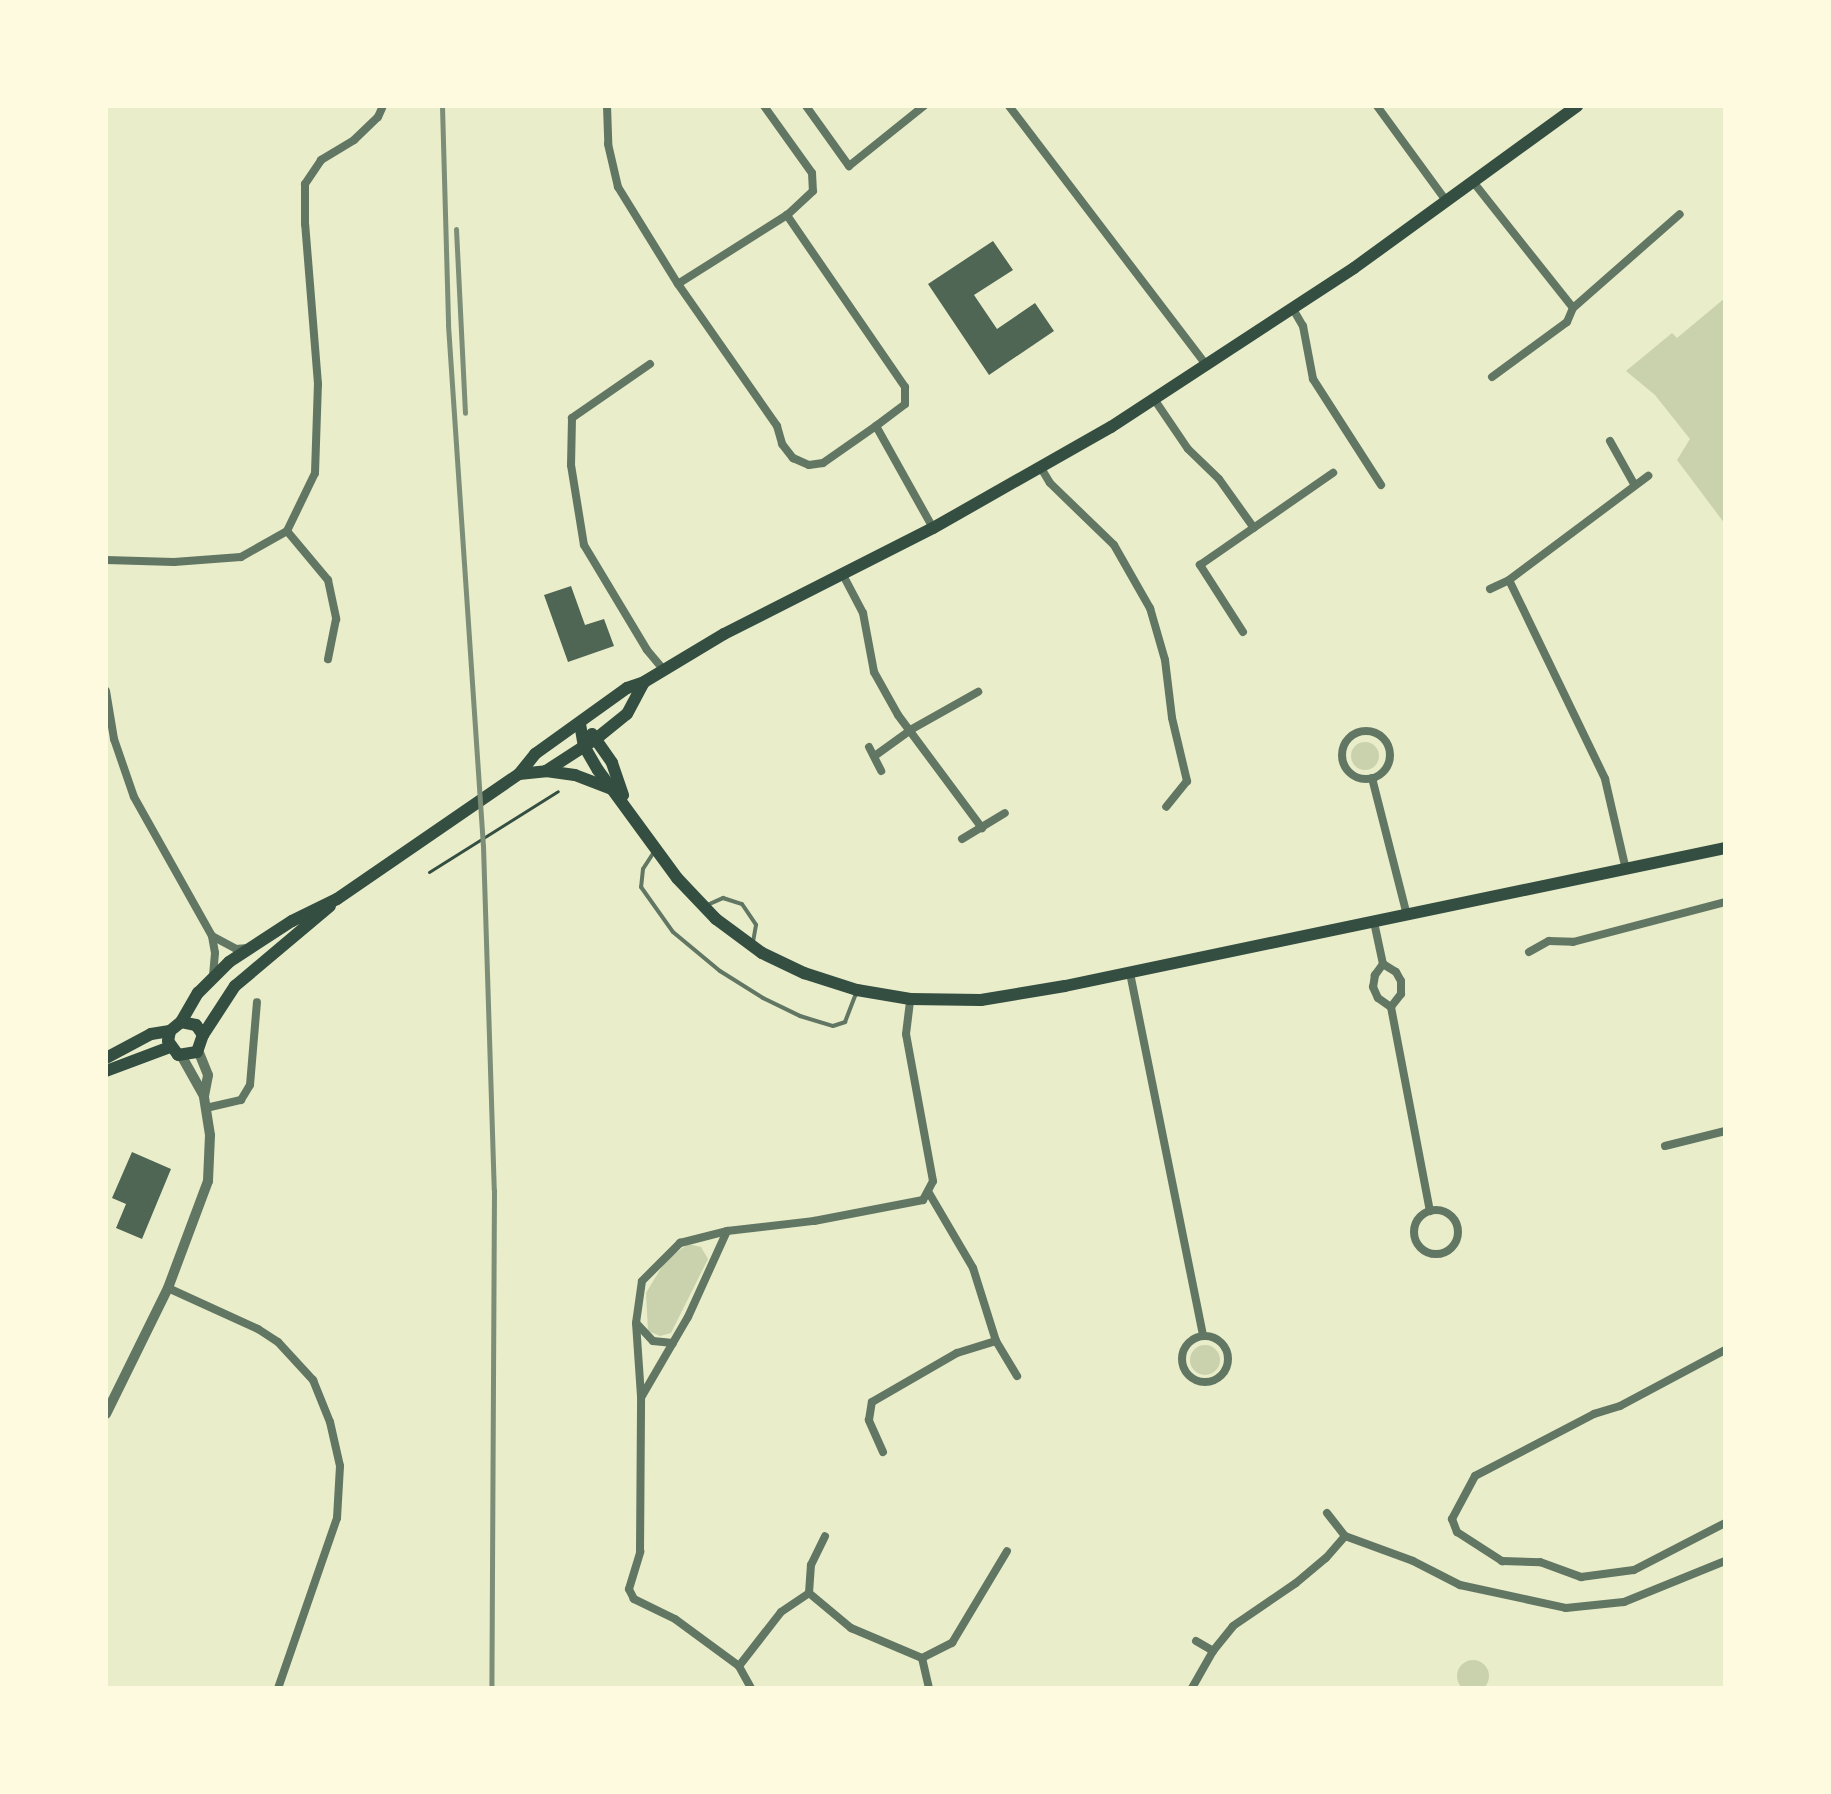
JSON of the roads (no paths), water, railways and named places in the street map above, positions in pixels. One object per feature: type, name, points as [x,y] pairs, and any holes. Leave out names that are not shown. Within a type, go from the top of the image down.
[{"type":"main road","points":[[170,1047],[181,1055],[198,1050],[203,1035],[235,986],[337,899],[519,774],[535,754],[627,688],[644,682],[724,634],[933,528],[1041,468],[1154,399],[1448,203],[1577,106]]},
{"type":"main road","points":[[546,771],[627,714],[644,682]]},
{"type":"main road","points":[[580,724],[584,746],[656,850],[703,907],[751,946],[804,973],[857,990],[910,999],[981,1000],[1130,973],[1725,848]]},
{"type":"main road","points":[[580,724],[597,738],[612,763],[627,807]]},
{"type":"main road","points":[[519,774],[546,771],[575,775],[614,790]]},
{"type":"main road","points":[[106,1058],[151,1034],[170,1031],[181,1022],[187,1008],[213,978],[248,948],[337,899]]},
{"type":"main road","points":[[181,1022],[196,1025],[203,1035]]},
{"type":"main road","points":[[170,1031],[170,1047]]},
{"type":"main road","points":[[106,1071],[170,1047]]},
{"type":"street","points":[[106,560],[174,562],[241,557],[287,531],[315,473],[318,384],[305,224],[305,184],[321,160],[354,140],[383,106]]},
{"type":"street","points":[[607,106],[608,144],[618,187],[678,284],[777,426],[782,444],[793,458],[809,465],[823,463],[905,404],[905,387],[787,215]]},
{"type":"street","points":[[678,284],[787,215],[813,191],[812,173],[764,106]]},
{"type":"street","points":[[806,106],[849,166],[924,106]]},
{"type":"street","points":[[1009,106],[1207,366]]},
{"type":"street","points":[[1377,106],[1448,203]]},
{"type":"street","points":[[1474,183],[1573,308]]},
{"type":"street","points":[[1492,377],[1567,322],[1573,308],[1680,214]]},
{"type":"street","points":[[1293,309],[1303,326],[1313,379],[1381,485]]},
{"type":"street","points":[[650,364],[572,418],[571,465],[584,545],[647,650],[663,669]]},
{"type":"street","points":[[1154,399],[1188,449],[1219,479],[1254,528]]},
{"type":"street","points":[[876,426],[933,528]]},
{"type":"street","points":[[1610,441],[1634,484]]},
{"type":"street","points":[[1041,468],[1050,483],[1114,545],[1150,608],[1165,660],[1172,718],[1187,781],[1166,807]]},
{"type":"street","points":[[1243,632],[1200,565],[1333,473]]},
{"type":"street","points":[[1490,589],[1509,580],[1648,476]]},
{"type":"street","points":[[287,531],[328,580],[336,619],[328,659]]},
{"type":"street","points":[[843,575],[863,613],[874,672],[898,715],[912,729],[982,828]]},
{"type":"street","points":[[1509,580],[1605,779],[1626,870]]},
{"type":"street","points":[[106,691],[114,739],[134,797],[212,936],[215,953],[213,978]]},
{"type":"street","points":[[876,755],[912,729],[978,692]]},
{"type":"street","points":[[1362,732],[1378,734],[1390,754],[1386,769],[1372,778],[1351,773],[1343,761],[1349,739],[1362,732]]},
{"type":"street","points":[[869,747],[876,755],[881,771]]},
{"type":"street","points":[[1372,778],[1407,915]]},
{"type":"street","points":[[962,839],[1005,813]]},
{"type":"street","points":[[1529,952],[1549,941],[1573,942],[1725,902]]},
{"type":"street","points":[[1374,922],[1383,964],[1396,972],[1401,981],[1401,994],[1391,1007]]},
{"type":"street","points":[[212,936],[236,949],[248,948]]},
{"type":"street","points":[[1383,964],[1375,975],[1373,987],[1378,998],[1391,1007],[1430,1211]]},
{"type":"street","points":[[1130,973],[1203,1336]]},
{"type":"street","points":[[751,1688],[739,1666],[675,1619],[634,1599],[629,1589],[640,1552],[641,1396],[636,1323],[642,1281],[680,1243],[727,1231],[913,1204],[929,1193],[933,1181],[906,1034],[910,999]]},
{"type":"street","points":[[205,1102],[241,1100],[250,1085],[257,1002]]},
{"type":"street","points":[[106,1414],[168,1288],[208,1181],[205,1102],[208,1075],[198,1050]]},
{"type":"street","points":[[181,1055],[205,1102]]},
{"type":"street","points":[[1665,1146],[1725,1131]]},
{"type":"street","points":[[929,1193],[973,1268],[996,1341],[1017,1376]]},
{"type":"street","points":[[1430,1211],[1445,1212],[1456,1222],[1458,1236],[1445,1253],[1430,1254],[1415,1240],[1418,1219],[1430,1211]]},
{"type":"street","points":[[641,1396],[673,1343],[727,1231]]},
{"type":"street","points":[[168,1288],[258,1329],[278,1342],[313,1380],[330,1422],[340,1466],[337,1518],[278,1688]]},
{"type":"street","points":[[636,1323],[653,1341],[673,1343]]},
{"type":"street","points":[[1203,1336],[1218,1340],[1227,1353],[1222,1375],[1208,1382],[1194,1380],[1182,1362],[1190,1342],[1203,1336]]},
{"type":"street","points":[[883,1452],[869,1420],[872,1402],[957,1353],[996,1341]]},
{"type":"street","points":[[1725,1350],[1620,1406],[1594,1414],[1475,1476],[1452,1519],[1457,1532],[1502,1561],[1540,1562],[1581,1577],[1634,1570],[1725,1523]]},
{"type":"street","points":[[1327,1513],[1345,1536],[1413,1561],[1460,1585],[1566,1608],[1624,1602],[1725,1561]]},
{"type":"street","points":[[809,1593],[811,1565],[825,1536]]},
{"type":"street","points":[[1192,1688],[1213,1651],[1233,1626],[1296,1583],[1326,1558],[1345,1536]]},
{"type":"street","points":[[809,1593],[851,1628],[922,1658],[952,1643],[1007,1551]]},
{"type":"street","points":[[739,1666],[781,1612],[809,1593]]},
{"type":"street","points":[[1196,1641],[1213,1651]]},
{"type":"street","points":[[922,1658],[929,1688]]},
{"type":"lane","points":[[656,850],[643,869],[641,887],[673,932],[720,971],[763,998],[833,1026],[845,1022],[857,990]]},
{"type":"lane","points":[[703,907],[723,898],[742,904],[756,925],[751,946]]},
{"type":"railway","points":[[442,106],[448,325],[483,846],[494,1190],[491,1688]]},
{"type":"railway","points":[[456,229],[465,413]]}]
